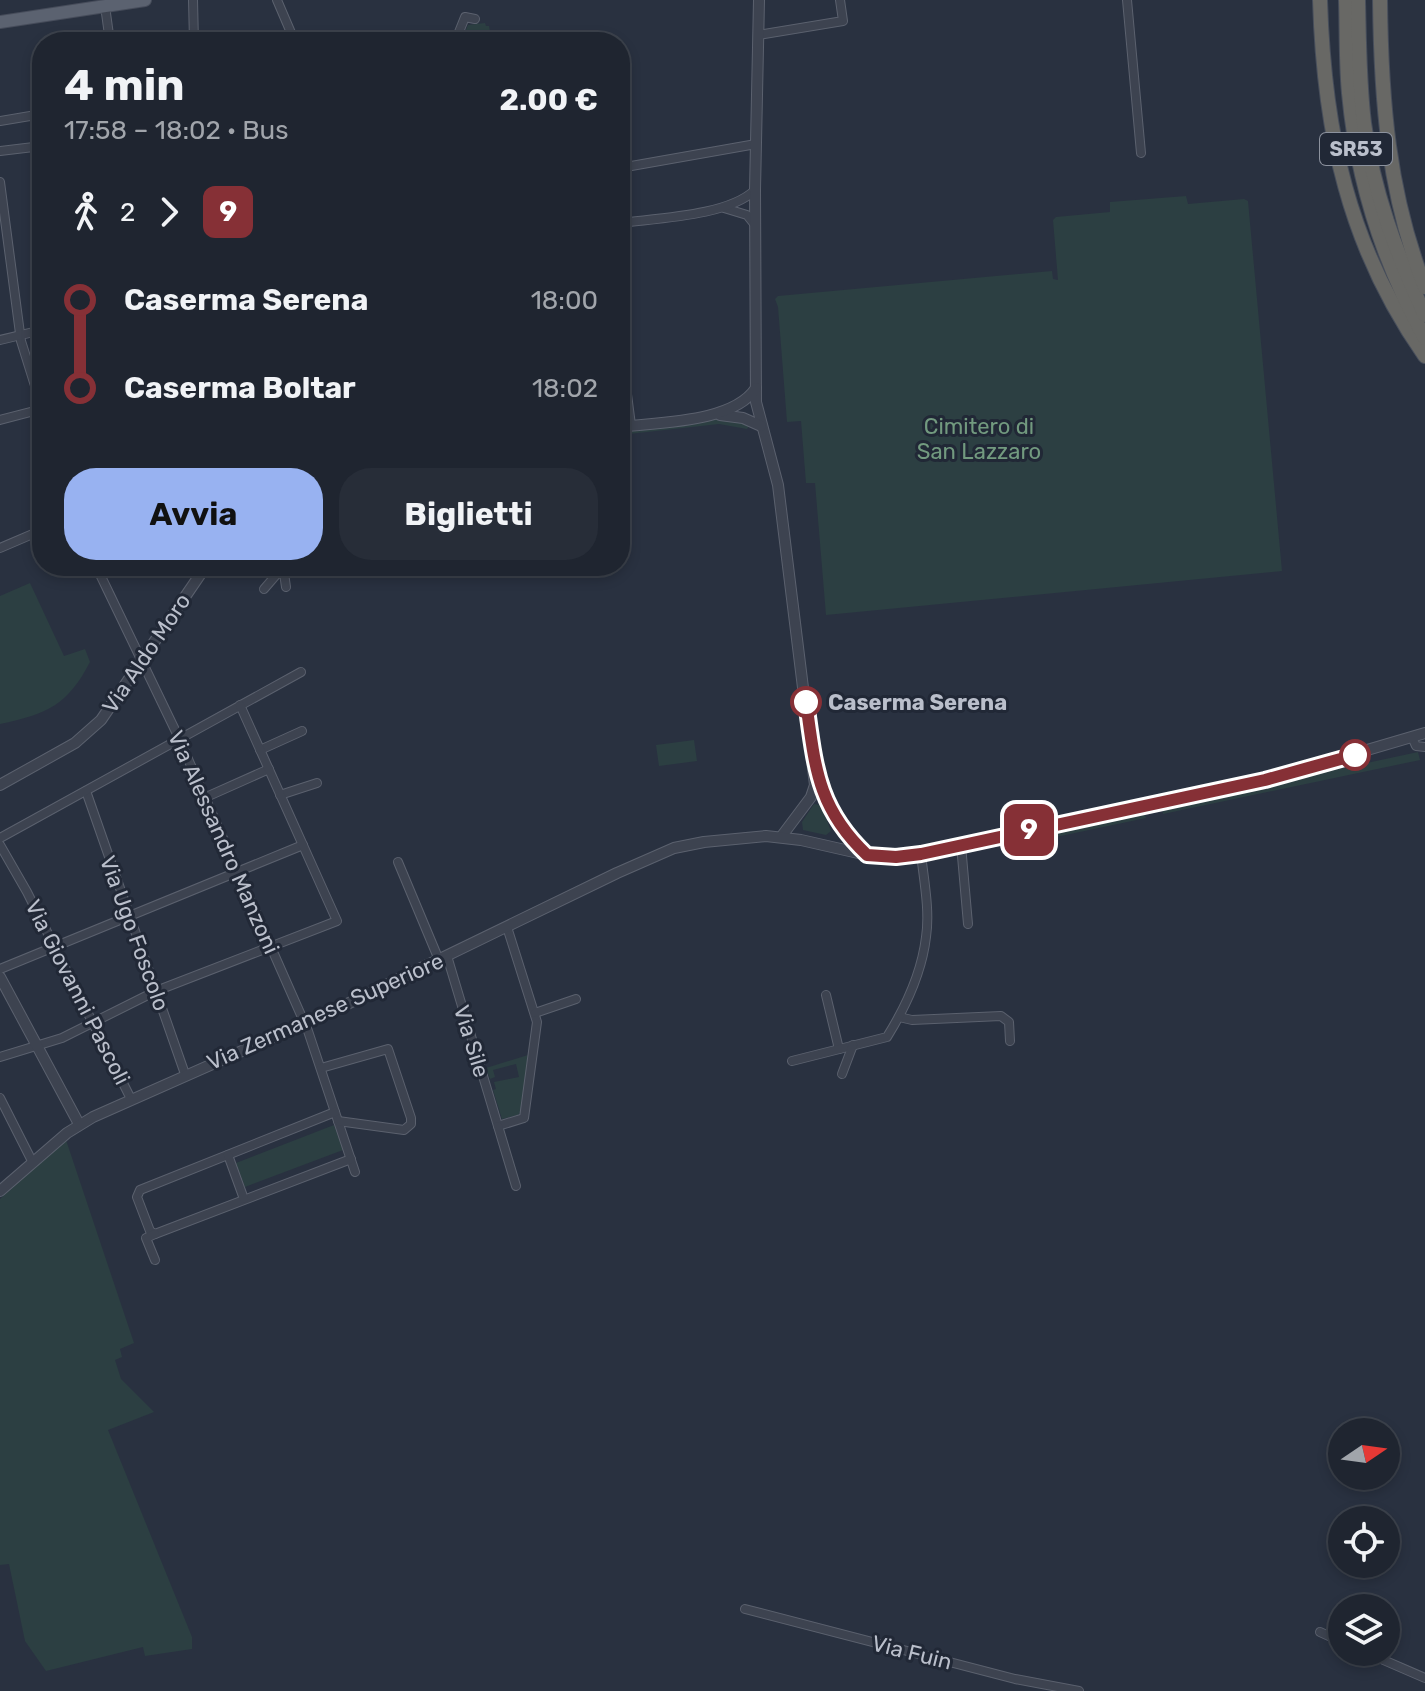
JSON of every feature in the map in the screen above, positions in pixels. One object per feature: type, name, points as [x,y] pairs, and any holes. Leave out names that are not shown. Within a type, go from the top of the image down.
[{"type":"highway","points":[[1320,0],[1327,100],[1345,194],[1380,284],[1425,356]]},
{"type":"highway","name":"SR53","points":[[1346,0],[1349,90],[1356,150],[1371,216],[1425,315]]},
{"type":"highway","name":"SR53","points":[[1358,0],[1361,89],[1368,146],[1383,213],[1412,288],[1425,338]]},
{"type":"highway","points":[[1380,0],[1382,96],[1392,176],[1412,288]]},
{"type":"main road","points":[[0,22],[73,6],[105,6],[145,0]]},
{"type":"street","points":[[193,0],[194,32]]},
{"type":"street","points":[[277,0],[291,32]]},
{"type":"street","points":[[752,0],[758,35]]},
{"type":"street","points":[[759,0],[755,190],[757,408],[778,485],[814,765],[813,794],[781,837]]},
{"type":"street","points":[[758,35],[843,21],[840,0]]},
{"type":"street","points":[[1127,0],[1141,153]]},
{"type":"street","points":[[105,6],[109,32]]},
{"type":"street","points":[[459,32],[465,17],[475,19]]},
{"type":"street","points":[[0,121],[32,116]]},
{"type":"street","points":[[630,166],[756,144]]},
{"type":"street","points":[[0,151],[32,147]]},
{"type":"street","points":[[0,182],[4,246],[20,336],[32,375]]},
{"type":"street","points":[[630,222],[723,208],[742,201],[755,190]]},
{"type":"street","points":[[723,208],[747,215],[755,225]]},
{"type":"street","points":[[0,340],[32,333]]},
{"type":"street","points":[[714,415],[742,403],[756,388]]},
{"type":"street","points":[[742,403],[757,408]]},
{"type":"street","points":[[743,418],[757,408]]},
{"type":"street","points":[[0,420],[32,411]]},
{"type":"street","points":[[630,426],[714,415],[743,418],[761,426]]},
{"type":"street","points":[[0,548],[32,534]]},
{"type":"street","name":"Via Alessandro Manzoni","points":[[101,576],[178,738],[305,1023],[355,1172]]},
{"type":"street","name":"Via Aldo Moro","points":[[0,785],[88,733],[106,714],[199,576]]},
{"type":"street","points":[[264,589],[275,576]]},
{"type":"street","points":[[284,576],[286,587]]},
{"type":"street","points":[[0,838],[301,672]]},
{"type":"street","points":[[0,1057],[37,1047],[156,991],[337,921],[240,705]]},
{"type":"street","points":[[260,750],[302,731]]},
{"type":"street","name":"Via Zermanese Superiore","points":[[0,1191],[79,1124],[305,1023],[664,851],[725,839],[781,837],[867,855],[896,857],[921,854],[1265,780],[1422,739]]},
{"type":"street","points":[[814,765],[823,795],[867,855]]},
{"type":"street","points":[[204,798],[269,769]]},
{"type":"street","points":[[280,795],[317,783]]},
{"type":"street","name":"Via Ugo Foscolo","points":[[86,791],[185,1074]]},
{"type":"street","points":[[826,846],[837,833],[835,815]]},
{"type":"street","name":"Via Giovanni Pascoli","points":[[0,845],[56,948],[131,1099]]},
{"type":"street","points":[[0,969],[303,845]]},
{"type":"street","points":[[961,845],[968,924]]},
{"type":"street","points":[[792,1061],[887,1037],[899,1017],[920,965],[927,935],[921,854]]},
{"type":"street","name":"Via Sile","points":[[398,862],[443,958],[516,1186]]},
{"type":"street","points":[[498,1126],[524,1118],[537,1022],[507,927]]},
{"type":"street","points":[[0,977],[79,1124]]},
{"type":"street","points":[[826,995],[839,1049]]},
{"type":"street","points":[[535,1013],[576,999]]},
{"type":"street","points":[[899,1017],[912,1020],[1001,1016],[1009,1022],[1010,1041]]},
{"type":"street","points":[[842,1074],[853,1045]]},
{"type":"street","points":[[155,1234],[150,1231],[137,1197],[140,1190],[337,1117],[404,1130],[411,1124],[388,1049],[321,1068]]},
{"type":"street","points":[[1,1101],[33,1163]]},
{"type":"street","points":[[228,1155],[244,1199]]},
{"type":"street","points":[[155,1260],[146,1238],[351,1159]]},
{"type":"street","name":"Via Fuin","points":[[745,1609],[1015,1679],[1079,1691]]},
{"type":"street","points":[[1320,1632],[1328,1636]]},
{"type":"street","points":[[1397,1666],[1425,1678]]},
{"type":"green space","points":[[485,23],[490,32],[465,32],[468,25]]},
{"type":"green space","name":"Cimitero di San Lazzaro","points":[[1186,196],[1188,204],[1248,201],[1282,571],[826,615],[815,483],[806,483],[801,421],[787,422],[775,299],[778,296],[1052,271],[1053,279],[1058,280],[1053,220],[1056,217],[1110,212],[1110,202]]},
{"type":"green space","points":[[717,418],[751,422],[747,429],[719,424],[630,434],[630,430]]},
{"type":"green space","points":[[30,583],[64,656],[85,649],[90,662],[73,689],[54,706],[0,724],[0,596]]},
{"type":"green space","points":[[694,740],[697,761],[659,766],[656,745]]},
{"type":"green space","points":[[1418,752],[1420,760],[1163,814],[1162,807]]},
{"type":"green space","points":[[814,804],[821,805],[831,831],[826,835],[803,830],[802,822]]},
{"type":"green space","points":[[1144,811],[1146,818],[1051,838],[1053,830]]},
{"type":"green space","points":[[528,1055],[521,1111],[518,1115],[502,1119],[493,1090],[496,1089],[494,1082],[519,1077],[516,1064],[493,1070],[495,1077],[490,1079],[486,1068]]},
{"type":"green space","points":[[334,1125],[343,1150],[245,1187],[236,1163]]},
{"type":"green space","points":[[66,1140],[134,1343],[120,1349],[122,1357],[115,1360],[121,1379],[154,1412],[108,1430],[192,1637],[192,1649],[145,1656],[143,1647],[46,1671],[25,1641],[9,1564],[0,1565],[0,1199]]},
{"type":"bus line","name":"9","points":[[806,702],[814,765],[821,789],[831,810],[867,855],[905,857],[921,854],[1265,780],[1355,755]]},
{"type":"place","name":"Caserma Serena","points":[[806,702]]}]
